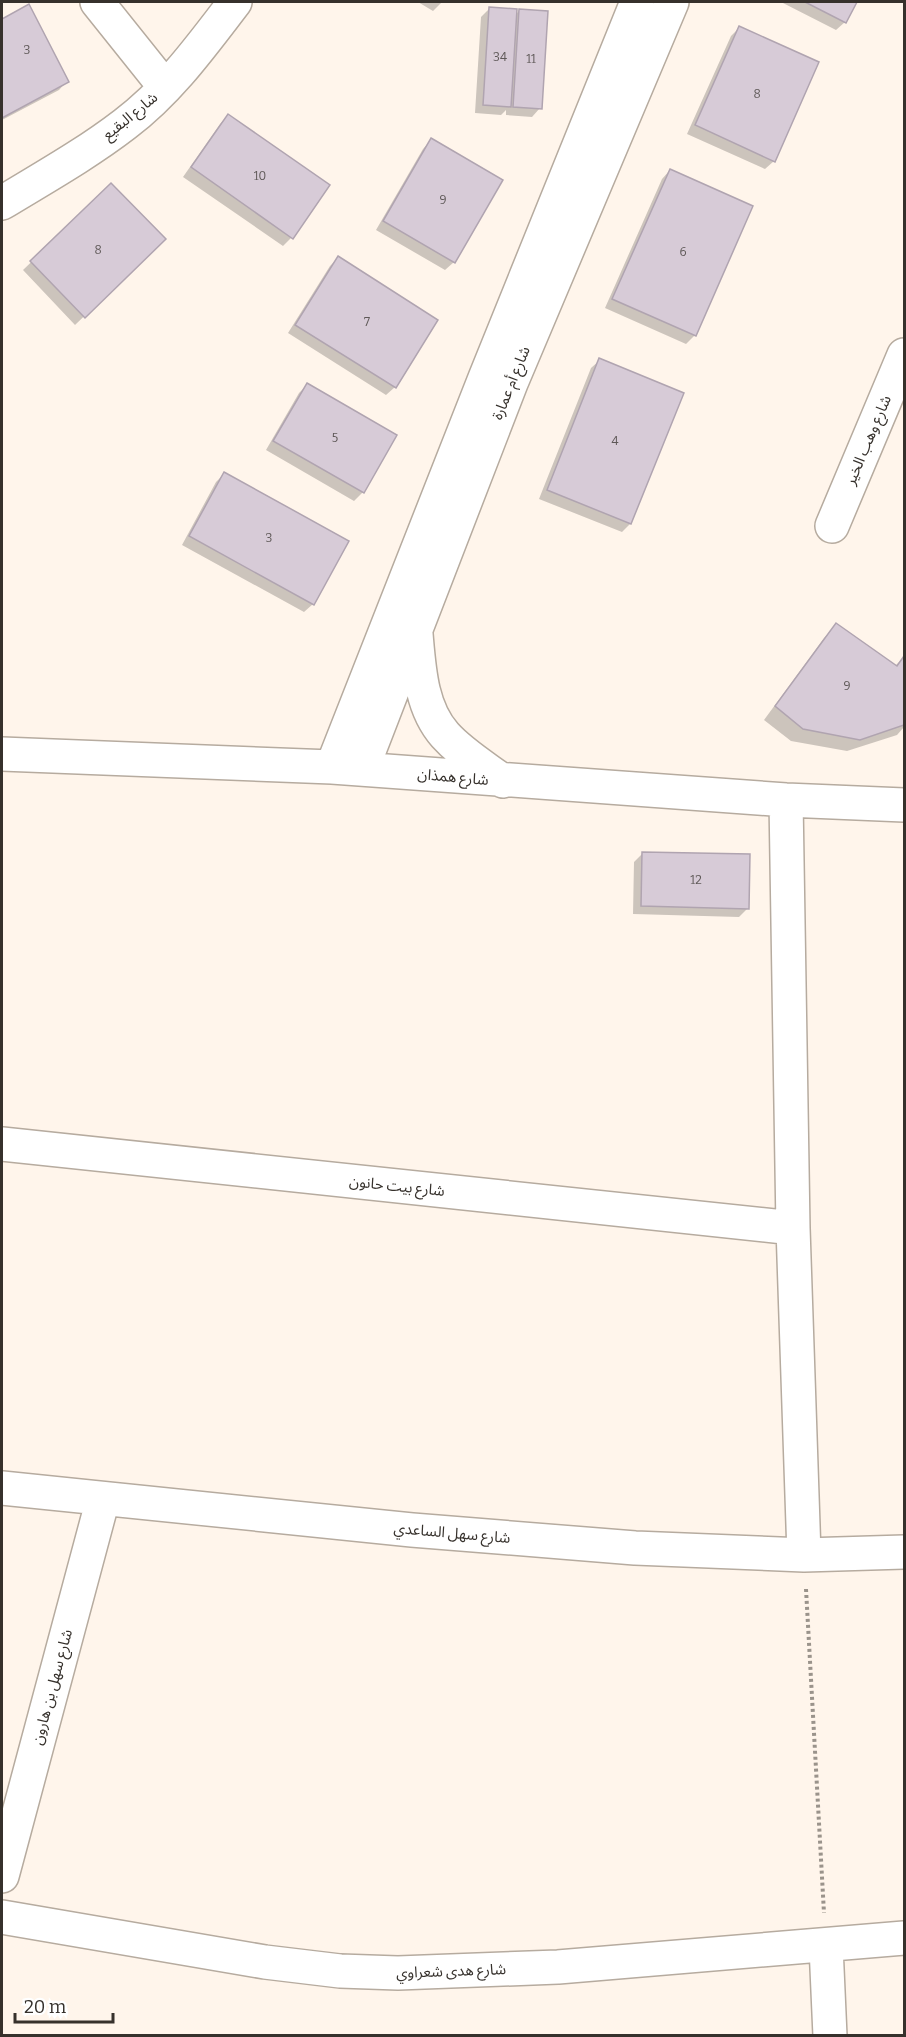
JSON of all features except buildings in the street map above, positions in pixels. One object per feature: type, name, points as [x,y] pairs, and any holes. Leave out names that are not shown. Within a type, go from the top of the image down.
[{"type":"street","points":[[97,2],[165,87]]},
{"type":"street","name":"شارع البقيع","points":[[2,203],[126,123],[196,54],[235,2]]},
{"type":"street","name":"شارع أم عمارة","points":[[347,768],[484,378],[634,15],[668,3]]},
{"type":"street","name":"شارع أم عمارة","points":[[347,768],[415,628],[511,383],[634,15]]},
{"type":"street","name":"شارع وهب الخير","points":[[832,526],[904,355]]},
{"type":"street","points":[[415,628],[424,694],[433,718],[445,735],[459,748],[503,781]]},
{"type":"street","name":"شارع همذان","points":[[2,754],[347,768],[786,801],[904,805]]},
{"type":"street","points":[[786,801],[793,1228],[804,1555]]},
{"type":"street","name":"شارع بيت حانون","points":[[2,1144],[793,1228]]},
{"type":"street","name":"شارع سهل الساعدي","points":[[2,1488],[412,1530],[623,1547],[804,1555],[904,1552]]},
{"type":"street","name":"شارع سهل بن هارون","points":[[2,1876],[103,1499]]},
{"type":"street","name":"شارع هدى شعراوي","points":[[2,1917],[265,1962],[340,1971],[398,1974],[558,1967],[904,1938]]},
{"type":"street","points":[[826,1946],[830,2036]]},
{"type":"path","points":[[804,1555],[826,1946]]}]
